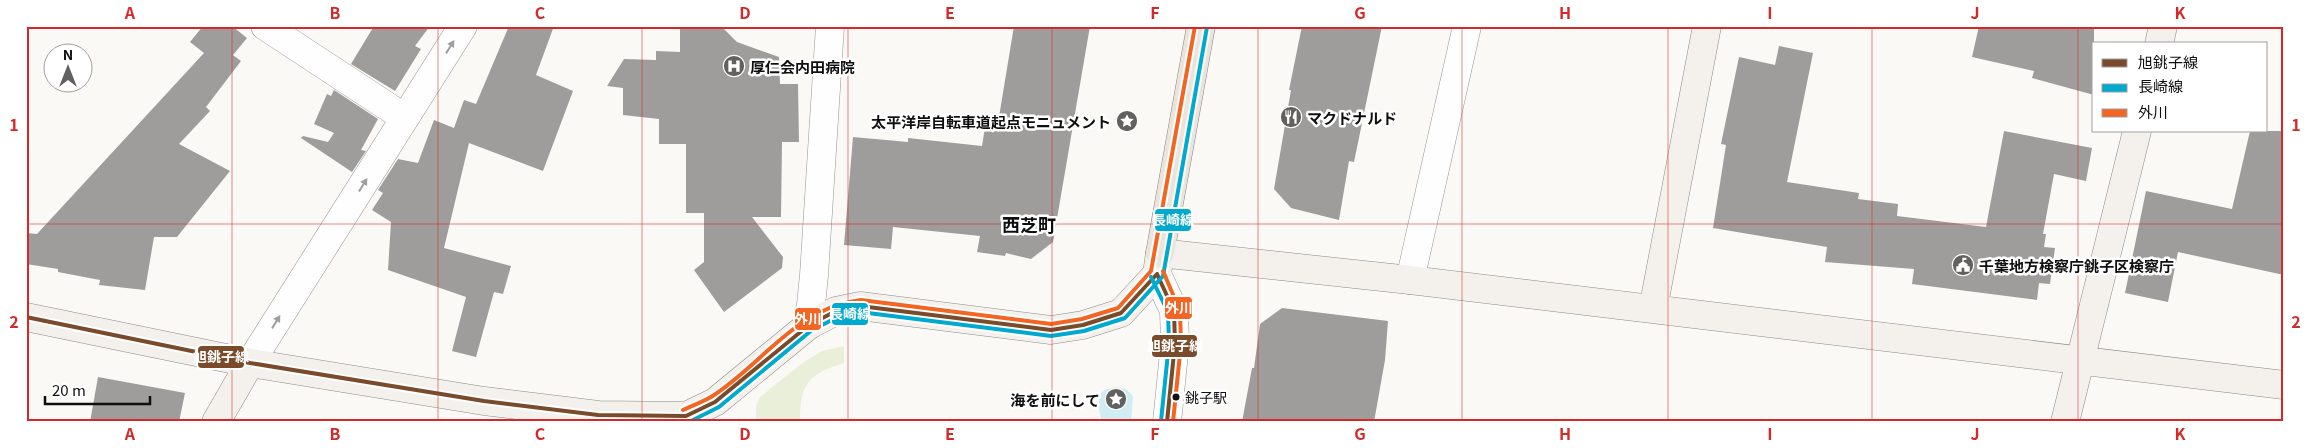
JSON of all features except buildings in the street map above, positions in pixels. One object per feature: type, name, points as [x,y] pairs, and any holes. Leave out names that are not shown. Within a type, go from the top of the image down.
[{"type":"main road","points":[[1159,263],[1201,26]]},
{"type":"street","points":[[265,26],[406,118]]},
{"type":"street","points":[[216,422],[250,363],[463,26]]},
{"type":"street","points":[[808,325],[814,275],[830,26]]},
{"type":"street","points":[[1410,280],[1467,26]]},
{"type":"street","points":[[1653,309],[1707,26]]},
{"type":"street","points":[[2159,42],[2163,26]]},
{"type":"street","points":[[2065,422],[2137,132]]},
{"type":"street","points":[[26,317],[250,363],[484,401],[598,415],[689,419],[715,402],[808,325],[836,311],[860,306],[1051,330],[1083,326],[1121,313],[1159,263]]},
{"type":"street","points":[[1159,263],[1410,280],[2284,385]]},
{"type":"street","points":[[1159,263],[1174,311],[1175,344],[1167,422]]},
{"type":"green space","points":[[844,346],[844,363],[814,376],[808,382],[802,398],[800,422],[756,422],[756,406],[760,397],[801,364],[822,351]]},
{"type":"water","points":[[1116,387],[1126,389],[1133,396],[1131,422],[1102,422],[1099,410],[1099,394],[1107,389]]},
{"type":"transit line","name":"外川","points":[[683,410],[711,397],[729,384],[798,325],[838,305],[861,300],[1051,324],[1082,319],[1118,308],[1151,271],[1195,26]]},
{"type":"transit line","name":"長崎線","points":[[689,422],[719,407],[812,330],[838,317],[860,312],[1051,336],[1084,331],[1125,318],[1163,276],[1207,27]]},
{"type":"transit line","name":"外川","points":[[1163,271],[1180,311],[1181,344],[1173,422]]},
{"type":"transit line","name":"旭銚子線","points":[[1157,274],[1174,311],[1175,343],[1167,422]]},
{"type":"transit line","name":"旭銚子線","points":[[26,317],[250,363],[484,401],[598,415],[686,416],[715,402],[809,325],[836,311],[860,306],[1051,330],[1083,325],[1121,313],[1157,274]]},
{"type":"transit line","name":"長崎線","points":[[1151,277],[1168,312],[1169,343],[1161,421]]},
{"type":"place","name":"厚仁会内田病院","points":[[734,66]]},
{"type":"place","name":"マクドナルド","points":[[1291,117]]},
{"type":"place","name":"太平洋岸自転車道起点モニュメント","points":[[1127,121]]},
{"type":"place","name":"千葉地方検察庁銚子区検察庁","points":[[1963,265]]},
{"type":"place","name":"銚子駅","points":[[1176,397]]},
{"type":"place","name":"海を前にして","points":[[1116,399]]},
{"type":"district","name":"西芝町","points":[[1029,224]]}]
